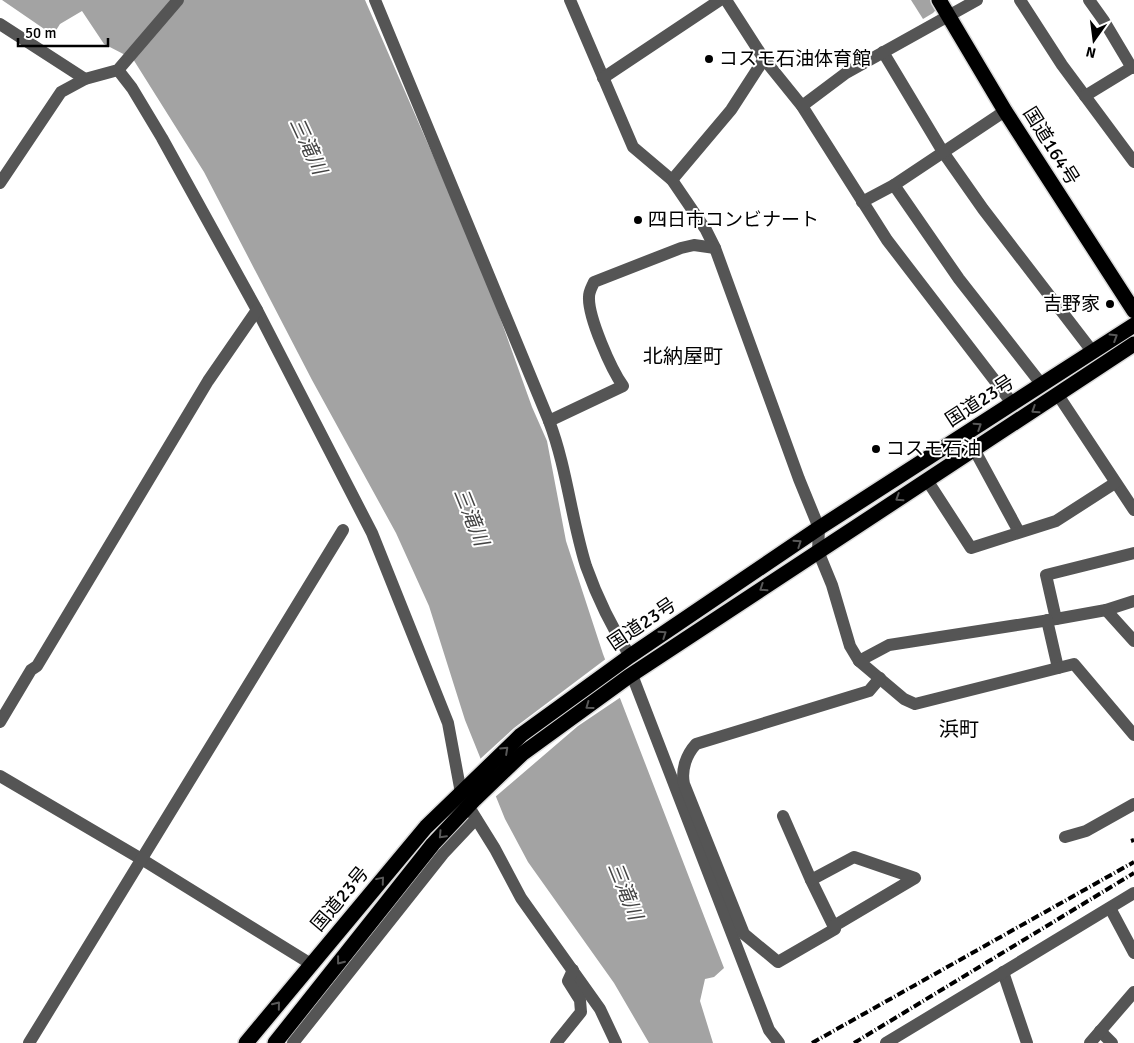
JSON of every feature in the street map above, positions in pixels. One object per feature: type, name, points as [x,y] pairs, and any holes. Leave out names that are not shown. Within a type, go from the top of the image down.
[{"type":"highway","name":"国道164号","points":[[943,7],[1005,111],[1134,311]]},
{"type":"highway","name":"国道23号","points":[[275,1043],[433,844],[468,795],[520,735],[626,658],[820,528],[1134,325]]},
{"type":"highway","name":"国道23号","points":[[246,1043],[426,827],[522,754],[630,676],[1134,344]]},
{"type":"street","points":[[0,183],[61,92],[85,79],[122,66],[178,0]]},
{"type":"street","points":[[375,0],[549,421],[567,481],[587,567],[626,658]]},
{"type":"street","points":[[570,0],[633,146],[672,180],[706,230],[715,248],[799,479],[820,528],[818,551],[832,585],[850,646],[859,661],[904,699],[915,704],[1074,664],[1134,735]]},
{"type":"street","points":[[603,78],[720,0]]},
{"type":"street","points":[[726,0],[764,59],[802,106],[887,240],[1012,403]]},
{"type":"street","points":[[802,106],[846,73],[883,52],[943,7],[977,0]]},
{"type":"street","points":[[1020,0],[1062,65],[1134,162]]},
{"type":"street","points":[[1085,96],[1133,67],[1089,0]]},
{"type":"street","points":[[0,24],[85,79]]},
{"type":"street","points":[[883,52],[944,152],[1015,253],[1092,351]]},
{"type":"street","points":[[672,180],[731,110],[764,59]]},
{"type":"street","points":[[122,66],[132,88],[162,138],[257,310],[372,533],[448,723],[476,819],[496,850],[521,898],[600,1009],[616,1043]]},
{"type":"street","points":[[862,202],[894,185],[1005,111]]},
{"type":"street","points":[[894,185],[959,279],[1042,385]]},
{"type":"street","points":[[549,421],[623,386],[612,371],[590,309],[589,297],[594,282],[681,248],[694,245],[715,248]]},
{"type":"street","points":[[0,722],[31,670],[37,666],[208,381],[257,310]]},
{"type":"street","points":[[1058,395],[1134,510]]},
{"type":"street","points":[[974,449],[1019,532]]},
{"type":"street","points":[[927,480],[971,548],[1056,521],[1115,483]]},
{"type":"street","points":[[29,1043],[143,860],[343,530]]},
{"type":"street","points":[[1058,668],[1046,575],[1134,553]]},
{"type":"street","points":[[859,661],[889,645],[1051,620],[1106,610],[1134,601]]},
{"type":"street","points":[[1106,610],[1134,641]]},
{"type":"street","points":[[630,676],[769,1030],[778,1043]]},
{"type":"street","points":[[811,880],[854,857],[915,878],[834,926],[835,929],[778,962],[744,934],[682,774],[689,752],[696,744],[869,691],[880,678]]},
{"type":"street","points":[[0,776],[143,860],[311,964]]},
{"type":"street","points":[[1065,837],[1086,831],[1134,804]]},
{"type":"street","points":[[783,816],[811,880],[834,926]]},
{"type":"street","points":[[293,1043],[444,854],[476,819]]},
{"type":"street","points":[[886,1043],[1134,892]]},
{"type":"street","points":[[1110,908],[1134,953]]},
{"type":"street","points":[[556,1043],[581,1012],[580,1000],[568,981],[572,970]]},
{"type":"street","points":[[1003,972],[1027,1043]]},
{"type":"street","points":[[1090,1043],[1134,992]]},
{"type":"street","points":[[1100,1031],[1112,1043]]},
{"type":"water","name":"三滝川","points":[[2,0],[365,0],[483,270],[532,407],[547,441],[566,541],[603,654],[724,968],[714,977],[705,979],[700,1001],[713,1043],[649,1043],[614,983],[528,862],[505,819],[465,720],[429,606],[396,533],[312,380],[204,172],[133,59],[104,44],[82,11],[60,24],[53,35]]},
{"type":"water","points":[[911,0],[945,0],[933,13],[923,19]]},
{"type":"pier","points":[[607,658],[621,697],[578,726],[494,798],[479,760],[514,728]]},
{"type":"railway","points":[[812,1043],[1134,862]]},
{"type":"railway","points":[[854,1043],[1134,873]]},
{"type":"place","name":"コスモ石油体育館","points":[[709,59]]},
{"type":"place","name":"四日市コンビナート","points":[[638,220]]},
{"type":"place","name":"吉野家","points":[[1110,304]]},
{"type":"place","name":"コスモ石油","points":[[876,449]]},
{"type":"district","name":"北納屋町","points":[[683,356]]},
{"type":"district","name":"浜町","points":[[959,729]]}]
